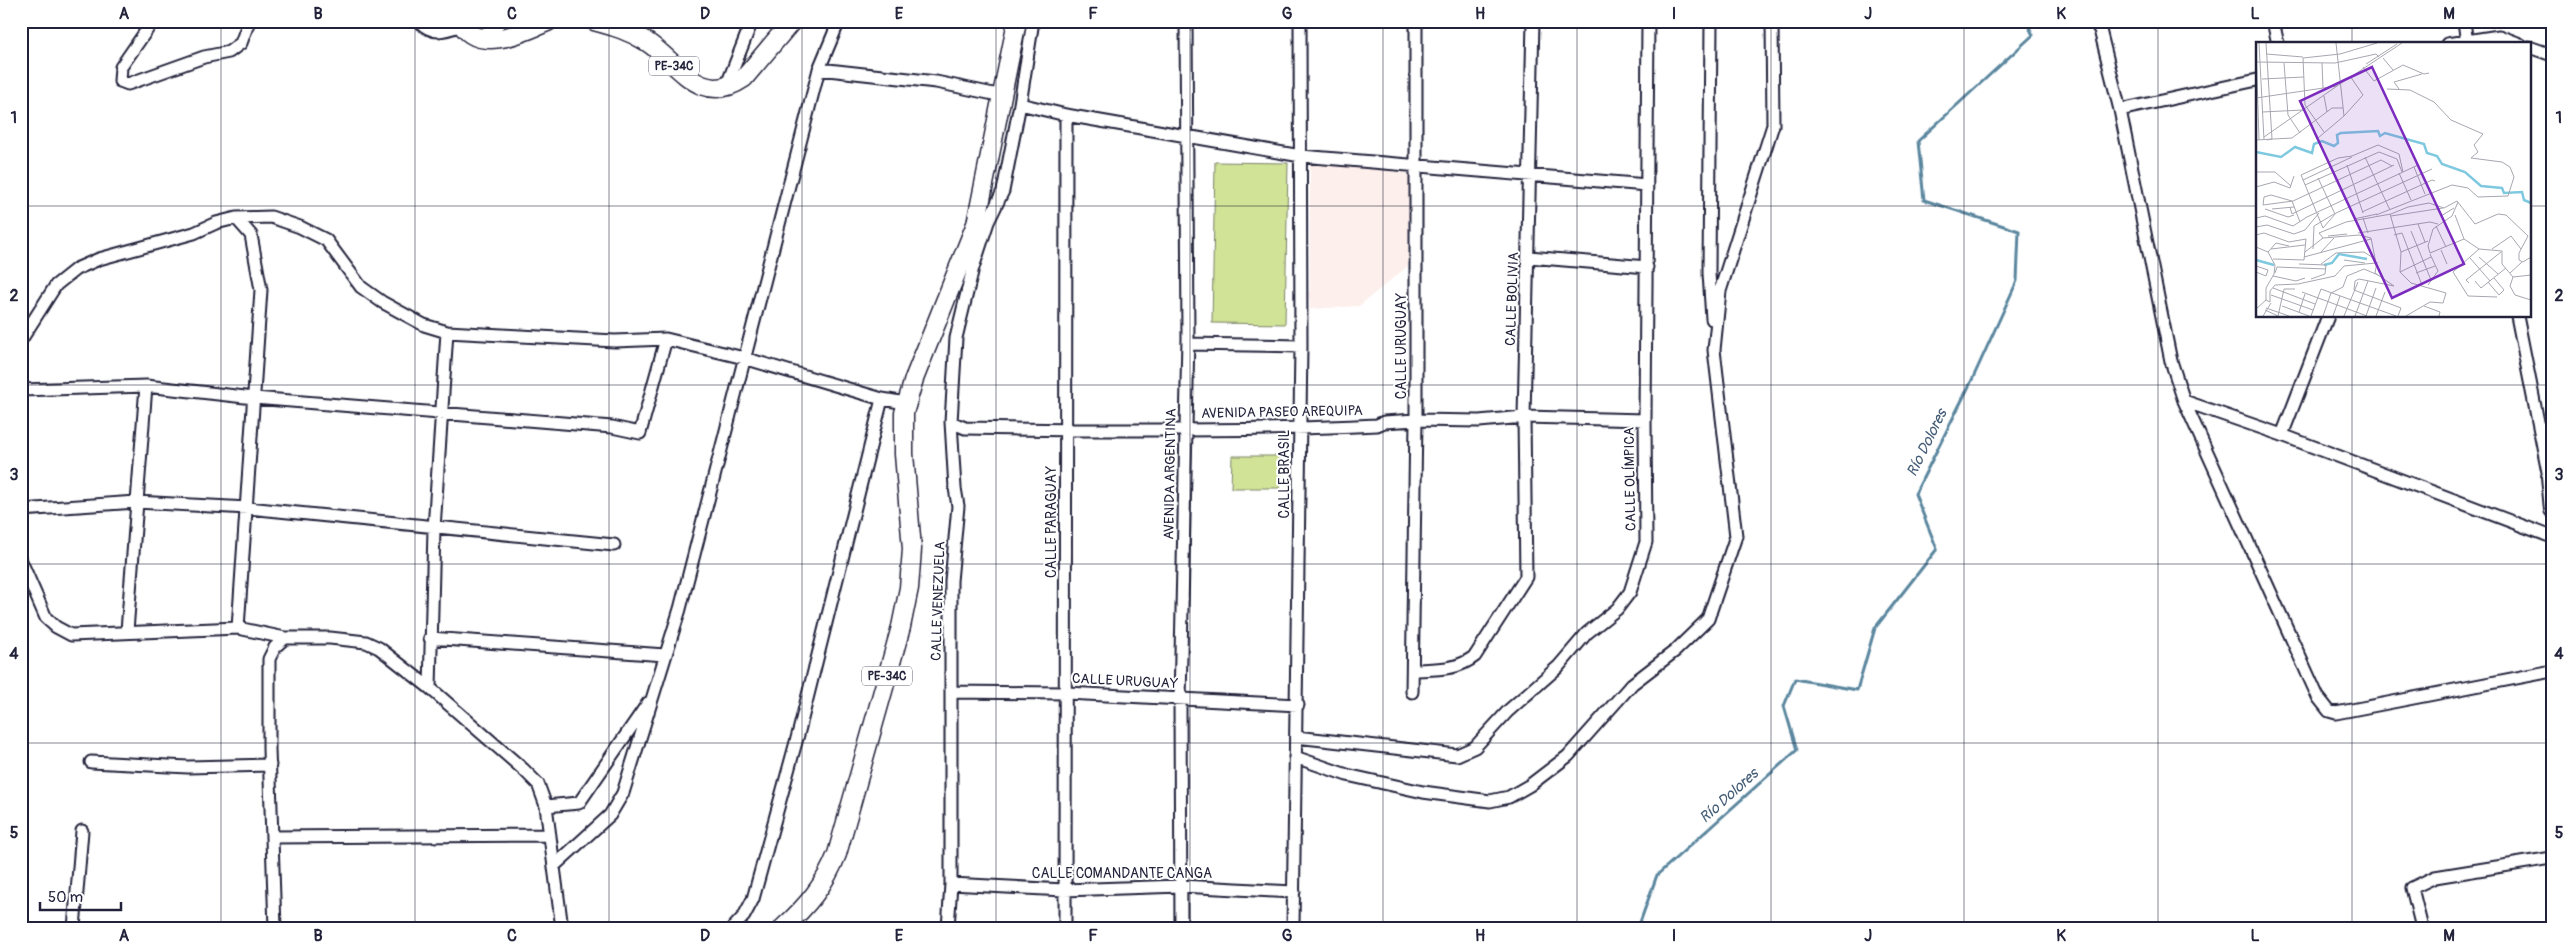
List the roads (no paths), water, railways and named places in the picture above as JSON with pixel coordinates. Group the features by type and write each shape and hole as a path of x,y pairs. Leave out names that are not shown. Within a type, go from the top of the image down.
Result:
{"main road":[{"path":"461,23 481,36 503,39 549,21"},
{"name":"PE-34C","path":"594,21 628,31 648,43 690,79 700,85 716,88 726,87"},
{"path":"726,87 744,78 792,21"},
{"name":"PE-34C","path":"783,928 817,893 829,874 837,854 904,613 912,549 904,454 903,423 906,403 968,249 982,201 1016,21"}],"street":[{"path":"153,21 121,67 120,81 128,84 204,57 229,52 241,43 249,21"},
{"path":"418,21 430,30 439,32 461,23"},
{"path":"481,36 503,21"},
{"path":"726,87 752,21"},
{"path":"554,866 610,815 623,793 656,691 665,654 696,552 819,69 839,21"},
{"path":"972,272 988,222 1003,192 1020,104 1033,21"},
{"name":"AVENIDA ARGENTINA","path":"1181,928 1180,700 1188,344 1186,21"},
{"name":"CALLE BRASIL","path":"1293,928 1298,705 1301,346 1300,21"},
{"name":"CALLE URUGUAY","path":"1412,692 1416,420 1416,21"},
{"name":"CALLE BOLIVIA","path":"1413,670 1453,668 1465,664 1475,656 1526,577 1524,417 1533,21"},
{"name":"CALLE OLÍMPICA","path":"1296,738 1457,755 1475,747 1508,710 1558,667 1587,633 1617,610 1630,592 1646,542 1648,21"},
{"path":"1296,758 1347,775 1423,792 1490,801 1508,797 1530,785 1568,756 1632,684 1675,652 1708,619 1736,536 1714,350 1709,273 1711,21"},
{"path":"1714,350 1720,291 1773,125 1772,21"},
{"path":"2094,21 2100,30 2120,110 2171,361 2184,401 2318,697 2329,711 2336,713 2552,672"},
{"path":"2273,21 2278,42"},
{"path":"2464,21 2467,42 2499,36 2515,42"},
{"path":"2530,47 2552,55"},
{"path":"819,69 936,82 1003,96"},
{"path":"2120,110 2256,80"},
{"path":"1020,104 1066,115 1301,156 1647,185"},
{"name":"CALLE PARAGUAY","path":"1065,928 1066,115"},
{"path":"21,340 56,285 76,269 99,259 236,218 271,217 300,227 326,240 361,287 409,318 447,332 615,341 666,339 744,358 882,399 906,403"},
{"path":"236,218 251,235 261,290 248,508 238,628"},
{"name":"CALLE VENEZUELA","path":"948,928 951,884 950,581 958,506 951,422 956,338 972,272 968,249"},
{"path":"1529,257 1647,267"},
{"path":"2282,435 2327,318"},
{"path":"2517,318 2550,473 2552,510"},
{"path":"430,688 434,529 447,332"},
{"path":"21,390 146,386 254,398 565,423 640,433 666,339"},
{"path":"1188,344 1301,346"},
{"path":"127,631 146,386"},
{"path":"733,928 744,916 753,899 799,731 882,399"},
{"path":"2184,401 2282,435 2552,537"},
{"name":"AVENIDA PASEO AREQUIPA","path":"951,422 965,428 1066,430 1299,429 1378,425 1384,422 1416,420 1480,421 1524,417 1645,420"},
{"path":"21,510 136,502 248,508 434,529 614,545"},
{"path":"21,561 46,618 56,627 71,635 127,631 238,628 285,638 330,638 366,642 379,648 430,688 538,784 546,806 562,928"},
{"path":"275,928 269,659 275,647 285,638"},
{"path":"430,638 665,654"},
{"path":"546,806 579,803 656,691"},
{"name":"CALLE URUGUAY","path":"951,692 1066,693 1298,705"},
{"path":"91,762 188,768 270,765"},
{"path":"74,928 82,831"},
{"path":"272,837 550,835"},
{"path":"2422,928 2412,888 2423,882 2435,878 2552,858"},
{"name":"CALLE COMANDANTE CANGA","path":"951,884 1064,890 1181,886 1294,892"}],"waterway":[{"name":"Río Dolores","path":"1638,928 1657,875 1797,750 1784,706 1795,679 1857,690 1875,628 1937,549 1915,494 1972,380 2017,281 2019,231 1924,200 1918,141 2033,35 2026,21"}]}
